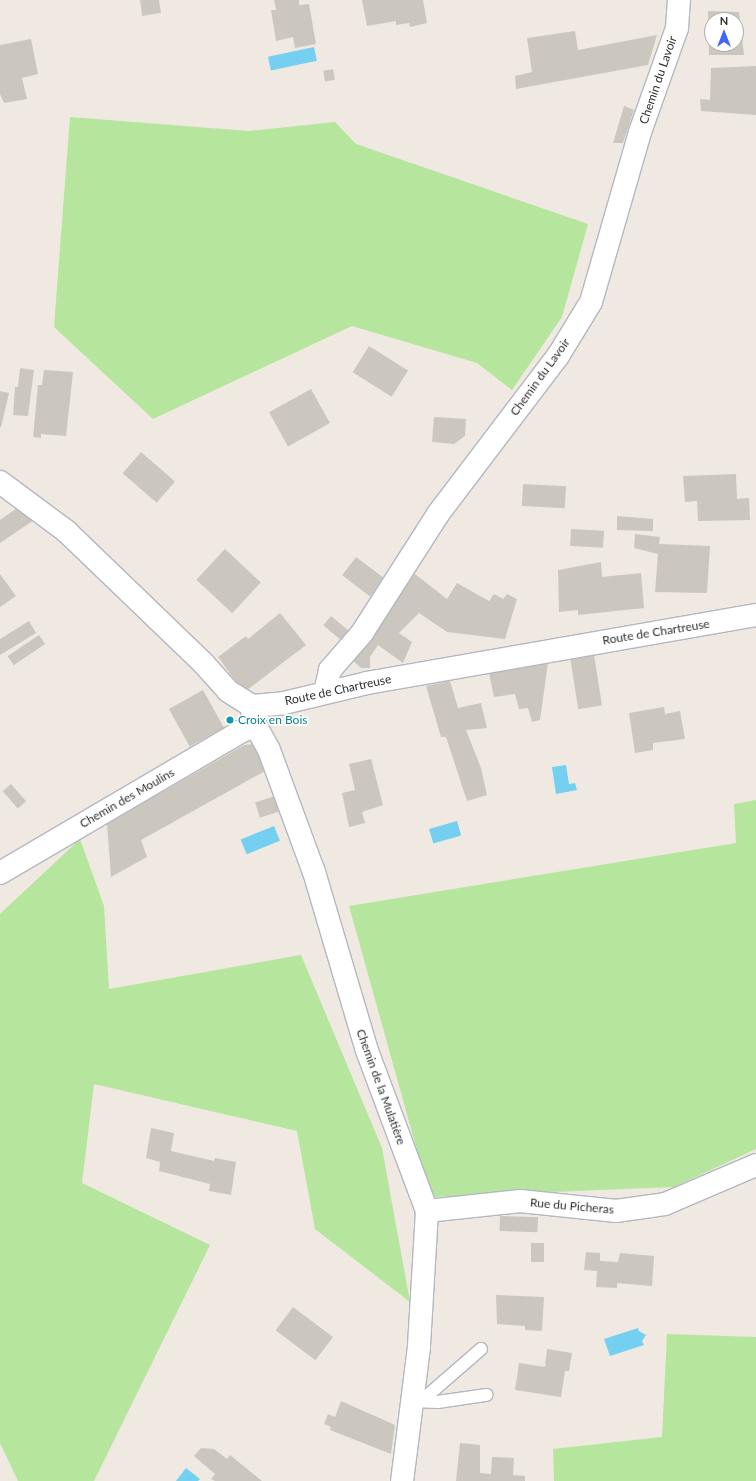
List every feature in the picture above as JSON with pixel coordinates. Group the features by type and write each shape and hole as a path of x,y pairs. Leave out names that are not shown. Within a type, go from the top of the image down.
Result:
{"street":[{"name":"Chemin du Lavoir","path":"325,692 330,670 362,633 438,514 558,356 591,302 640,132 677,28 680,0"},
{"path":"0,482 66,531 204,664 228,691 254,716"},
{"name":"Route de Chartreuse","path":"254,716 284,703 325,692 622,637 756,615"},
{"name":"Chemin des Moulins","path":"0,873 242,730 254,716"},
{"name":"Chemin de la Mulatière","path":"254,716 269,750 314,872 366,1048 427,1211 419,1347 402,1481"},
{"name":"Rue du Picheras","path":"427,1211 520,1201 616,1211 658,1205 756,1165"}],"lane":[{"path":"412,1401 427,1396 481,1350"},
{"path":"412,1401 438,1402 486,1395"}],"green space":[{"path":"70,117 249,131 335,122 356,144 588,224 562,317 512,390 477,363 352,326 153,419 54,327"},
{"path":"756,800 756,1149 674,1187 430,1197 349,906 736,843 734,804"},
{"path":"80,839 104,906 109,989 301,955 382,1148 410,1302 315,1229 297,1131 94,1084 82,1183 210,1245 94,1481 18,1481 0,1443 0,914"},
{"path":"667,1334 756,1337 756,1481 554,1481 553,1449 662,1437"}],"water":[{"path":"314,47 317,61 271,70 268,57"},
{"path":"566,765 569,784 575,783 577,790 556,794 552,767"},
{"path":"457,821 461,835 433,843 429,829"},
{"path":"274,826 280,841 247,854 241,839"},
{"path":"638,1328 639,1331 646,1335 642,1341 644,1345 610,1356 604,1339"},
{"path":"186,1468 200,1479 198,1481 176,1481"}],"building":[{"path":"140,0 159,0 161,13 142,16"},
{"path":"274,0 299,0 299,5 309,4 316,44 295,48 293,37 276,41 271,10 276,10"},
{"path":"362,0 423,0 427,23 410,27 409,23 396,25 396,21 367,26"},
{"path":"708,11 739,12 708,12"},
{"path":"575,31 578,50 657,35 648,65 516,89 515,76 532,72 527,38"},
{"path":"31,39 38,74 22,78 27,99 4,103 0,94 0,45"},
{"path":"709,52 744,52 744,55 709,55"},
{"path":"756,66 756,115 701,111 700,99 710,100 711,68"},
{"path":"333,69 335,80 325,82 323,71"},
{"path":"624,106 634,110 623,143 613,143"},
{"path":"369,346 408,370 392,397 353,372"},
{"path":"20,368 34,370 28,416 13,415 15,387 18,387"},
{"path":"44,370 73,372 66,436 41,434 41,438 33,437 38,385 42,385"},
{"path":"311,389 330,423 288,446 269,412"},
{"path":"0,391 9,393 1,427 0,427"},
{"path":"434,417 466,419 465,436 454,444 432,442"},
{"path":"141,452 175,482 157,503 123,473"},
{"path":"736,474 737,499 749,498 750,520 698,521 697,501 685,502 683,476"},
{"path":"523,484 566,486 565,508 522,506"},
{"path":"20,506 34,520 0,543 0,520"},
{"path":"617,516 653,519 653,531 617,530"},
{"path":"571,529 604,531 603,548 570,546"},
{"path":"635,534 660,537 659,544 710,546 707,593 655,592 658,554 634,548"},
{"path":"225,549 261,582 232,613 196,580"},
{"path":"356,557 384,578 370,596 342,575"},
{"path":"601,562 602,577 641,573 644,608 578,615 578,610 559,612 558,570"},
{"path":"0,574 16,596 0,607"},
{"path":"415,574 447,599 457,583 489,601 494,594 503,599 507,594 517,599 505,639 447,632 419,613 399,633 412,642 403,663 378,645 370,657 370,668 361,668 350,658"},
{"path":"280,613 306,645 247,690 242,690 218,657 246,636 248,639"},
{"path":"331,616 349,631 341,640 323,625"},
{"path":"29,621 36,633 0,655 0,639"},
{"path":"39,635 45,644 14,665 7,656"},
{"path":"594,655 602,705 578,709 570,659"},
{"path":"548,663 540,720 532,722 528,708 519,709 515,694 494,697 489,673"},
{"path":"450,681 458,708 481,703 487,728 466,730 481,768 487,795 467,801 446,737 441,737 426,686"},
{"path":"203,690 224,728 190,747 169,709"},
{"path":"664,707 665,714 680,711 685,739 653,743 653,750 635,753 629,713"},
{"path":"254,744 267,770 141,840 147,857 111,877 107,824 244,745"},
{"path":"371,759 383,805 362,812 365,823 349,827 342,793 355,790 349,764"},
{"path":"11,784 26,801 18,809 3,791"},
{"path":"275,796 280,811 260,818 255,802"},
{"path":"151,1128 174,1133 171,1151 214,1161 215,1158 236,1162 231,1195 209,1191 210,1184 159,1171 160,1162 146,1158"},
{"path":"500,1216 538,1217 537,1232 499,1231"},
{"path":"531,1243 544,1243 544,1262 531,1262"},
{"path":"586,1252 600,1253 600,1261 618,1262 620,1253 654,1256 652,1286 617,1283 617,1288 596,1287 597,1271 584,1270"},
{"path":"496,1295 544,1297 542,1331 525,1330 525,1326 497,1324"},
{"path":"293,1307 333,1337 315,1360 276,1330"},
{"path":"547,1349 572,1353 569,1371 565,1371 561,1397 515,1390 519,1363 545,1367"},
{"path":"341,1401 395,1425 391,1454 330,1430 331,1427 324,1424 328,1414 335,1417"},
{"path":"460,1443 480,1445 480,1473 491,1474 492,1457 514,1458 513,1475 525,1476 525,1481 456,1481"},
{"path":"201,1448 214,1449 227,1459 230,1455 262,1481 215,1481 211,1479 215,1474 194,1456"}],"place":[{"name":"Croix en Bois","path":"230,720"}]}
